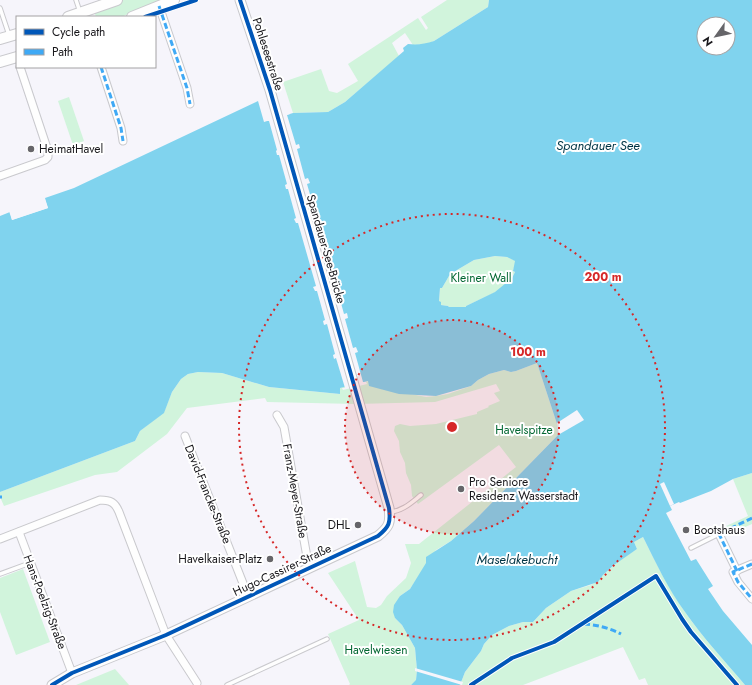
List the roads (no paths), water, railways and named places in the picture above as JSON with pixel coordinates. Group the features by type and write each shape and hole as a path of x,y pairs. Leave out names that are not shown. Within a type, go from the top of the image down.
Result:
{"main road":[{"path":"70,16 117,0"},
{"path":"134,16 174,0"},
{"path":"0,62 16,60"}],"street":[{"name":"Pohleseestraße","path":"240,0 277,114"},
{"path":"159,6 187,88 190,104"},
{"path":"0,176 45,160 48,157 48,151 21,68"},
{"path":"101,68 121,128 123,141"},
{"name":"Spandauer-See-Brücke","path":"277,114 355,389"},
{"name":"Hugo-Cassirer-Straße","path":"52,685 72,673 166,635 311,568 378,536 388,527 389,512 355,389"},
{"name":"Franz-Meyer-Straße","path":"277,415 284,428 307,558 311,568"},
{"name":"David-Francke-Straße","path":"185,436 248,596"},
{"path":"0,539 100,500 110,500 113,502 119,512 166,635 198,684"},
{"name":"Hans-Poelzig-Straße","path":"19,532 72,673"},
{"path":"719,534 735,571 738,582 752,599"},
{"path":"735,571 752,564"}],"lane":[{"path":"76,0 80,12"},
{"path":"0,8 9,37"},
{"path":"389,512 396,512 404,508 421,495"},
{"path":"691,548 719,534"},
{"path":"0,574 30,563"},
{"path":"227,685 327,639"}],"water":[{"name":"Spandauer See","path":"489,0 752,0 752,473 733,479 711,491 670,506 672,510 666,513 691,561 696,559 713,586 708,589 723,611 752,645 752,685 745,685 692,622 668,585 643,537 634,542 637,549 614,565 598,582 571,591 546,608 533,622 523,622 509,626 492,635 465,672 460,685 411,685 416,680 417,670 415,648 402,625 395,618 393,612 394,605 400,596 410,589 426,563 426,557 451,541 474,521 558,435 557,424 537,363 516,371 511,372 504,370 489,374 471,386 436,396 399,394 369,386 368,381 340,388 340,394 269,387 222,373 198,372 188,374 181,379 172,392 164,413 140,431 135,441 0,492 0,216 10,212 12,220 48,208 45,198 74,188 258,101 264,122 293,113 328,112 345,102 404,51 403,48 408,44 421,44 434,41 488,7","holes":["495,256 507,257 515,261 513,271 515,272 509,284 506,283 495,292 466,307 449,307 441,305 441,302 439,301 440,288 442,288 449,276 457,270 474,260"]}],"place":[{"name":"HeimatHavel","path":"31,149"},
{"name":"Pro Seniore Residenz Wasserstadt","path":"461,489"},
{"name":"DHL","path":"358,525"},
{"name":"Bootshaus","path":"686,530"},
{"name":"Havelkaiser-Platz","path":"270,559"}],"park label":[{"name":"Kleiner Wall","path":"481,278"},
{"name":"Havelspitze","path":"524,430"},
{"name":"Havelwiesen","path":"376,650"}],"water label":[{"name":"Maselakebucht","path":"517,559"}]}
